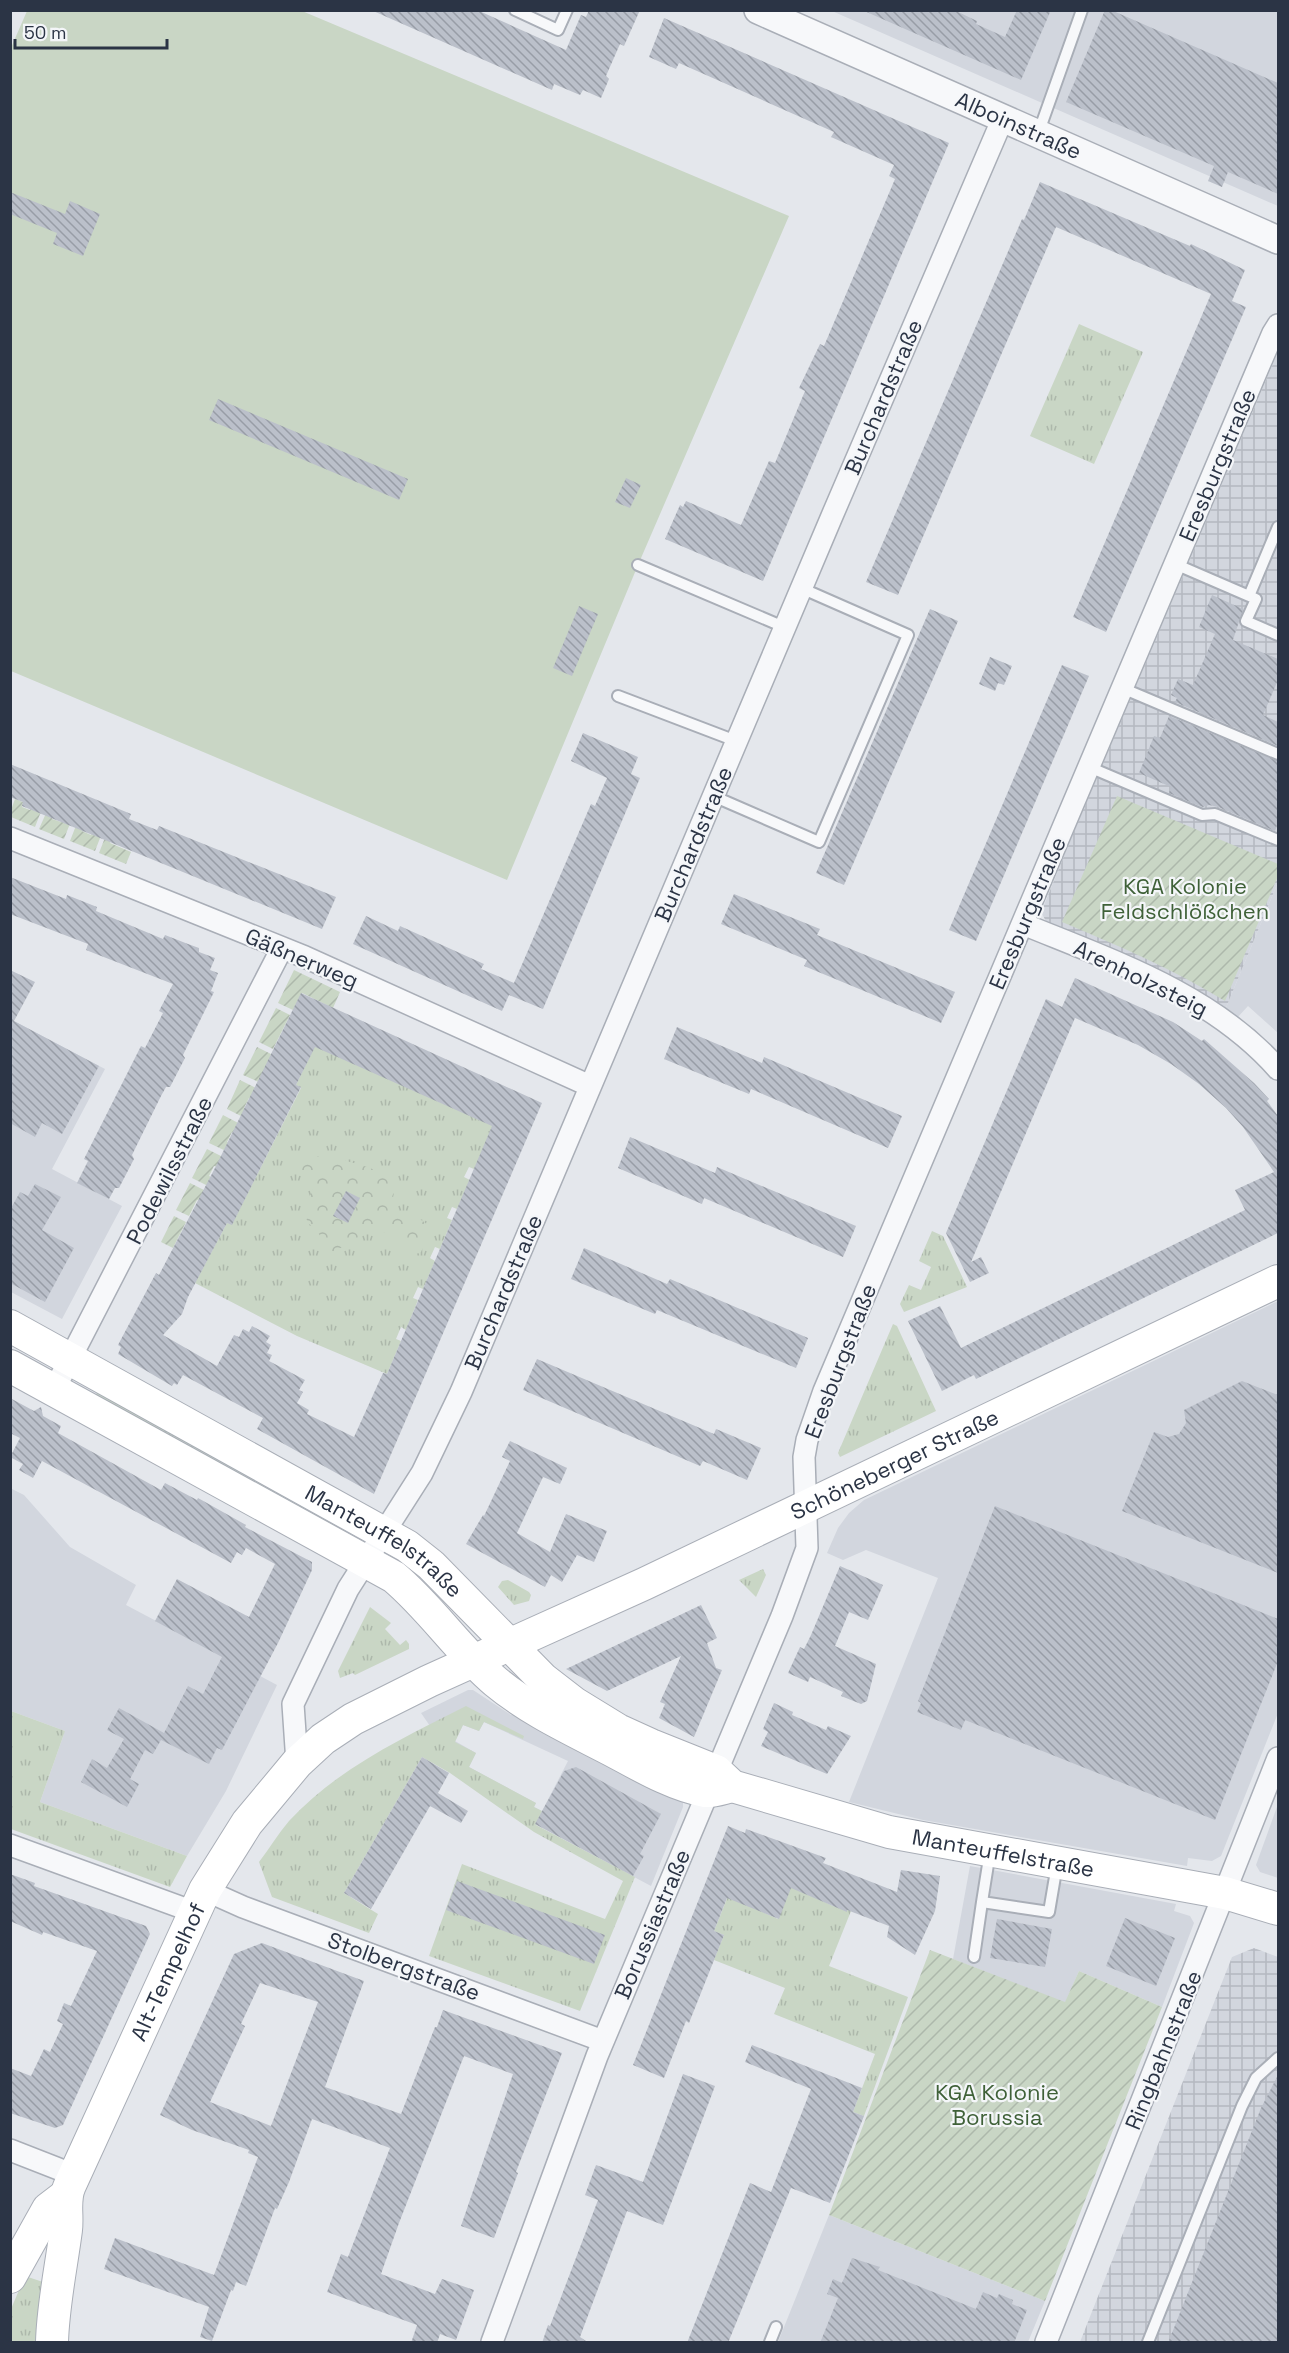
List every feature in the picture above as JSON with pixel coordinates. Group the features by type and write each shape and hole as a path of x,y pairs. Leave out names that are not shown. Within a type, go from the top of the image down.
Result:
{"main road":[{"name":"Schöneberger Straße","path":"475,1662 806,1507 1278,1281"},
{"name":"Manteuffelstraße","path":"10,1326 407,1546 431,1565 543,1679 596,1717 718,1783 889,1832 1225,1893 1278,1910"},
{"name":"Manteuffelstraße","path":"10,1366 394,1577 414,1594 496,1682 545,1715 643,1767 682,1784 718,1783"},
{"name":"Alt-Tempelhof","path":"52,2343 70,2186 199,1901 247,1823 297,1763 323,1739 353,1719 475,1662"},
{"name":"Alt-Tempelhof","path":"10,2277 48,2209 70,2186"}],"street":[{"name":"Alboinstraße","path":"758,10 1278,240"},
{"name":"Burchardstraße","path":"365,1561 422,1473 452,1412 784,627 1003,118"},
{"name":"Eresburgstraße","path":"806,1507 804,1457 814,1418 1269,342 1278,326"},
{"name":"Gäßnerweg","path":"10,838 282,948 590,1086"},
{"name":"Arenholzsteig","path":"1023,924 1148,977 1192,999 1235,1029 1278,1069"},
{"name":"Podewilsstraße","path":"54,1390 282,948"},
{"name":"Borussiastraße","path":"492,2343 603,2041 718,1783 782,1616 807,1548 806,1507"},
{"path":"297,1763 293,1704 348,1589 365,1561"},
{"name":"Ringbahnstraße","path":"1046,2343 1277,1767"},
{"name":"Stolbergstraße","path":"10,1845 199,1901 243,1907 603,2041"},
{"path":"10,2150 70,2186"}],"lane":[{"path":"515,10 558,30 567,10"},
{"path":"1038,134 1082,10"},
{"path":"1249,596 1278,527"},
{"path":"1175,564 1256,599 1246,621 1278,635"},
{"path":"638,565 784,627"},
{"path":"713,796 819,842 908,635 801,588"},
{"path":"1122,688 1278,754"},
{"path":"618,696 736,741"},
{"path":"1089,767 1202,815 1215,814 1278,840"},
{"path":"974,1957 990,1850"},
{"path":"982,1902 1049,1912 1058,1862"},
{"path":"1148,2343 1242,2106 1256,2078 1278,2058"},
{"path":"770,2343 776,2327"}],"shaded area":[{"path":"832,11 1278,11 1278,206 1049,106"},
{"path":"1278,352 1278,882 1225,1010 1047,923 1042,914 1071,839"},
{"path":"1278,882 1278,1033 1248,1006 1237,1018 1225,1010"},
{"path":"10,1019 105,1069 52,1169 122,1206 62,1319 11,1292"},
{"path":"1278,1301 1278,1713 1221,1856 1212,1861 1188,1858 1187,1866 923,1820 849,1802 938,1578 866,1550 843,1560 827,1553 838,1528 849,1513 864,1500"},
{"path":"10,1488 24,1495 70,1547 136,1585 126,1605 277,1685 226,1791 187,1856 40,1802 65,1731 11,1711"},
{"path":"468,1690 473,1690 511,1715 517,1710 683,1800 683,1807 651,1886 535,1824 466,1778 421,1713","holes":["484,1722 568,1761 542,1811 534,1807 536,1803 469,1767 476,1753 455,1741 463,1725 479,1731"]},
{"path":"1278,1804 1278,1878 1260,1872 1256,1865"},
{"path":"970,1866 1176,1904 1174,1911 1190,1916 1194,1923 1162,2007 1079,1971 1065,2003 953,1959"},
{"path":"1254,1948 1278,1957 1278,2342 1080,2342 1232,1957"},
{"path":"829,2215 1045,2301 1028,2342 778,2342"}],"green space":[{"path":"27,11 302,11 789,216 638,565 507,880 11,671 10,50"},
{"path":"1079,324 1143,352 1094,464 1030,436"},
{"name":"KGA Kolonie Feldschlößchen","path":"1117,796 1278,864 1278,876 1225,1001 1166,968 1062,922"},
{"path":"15,799 23,802 22,807 30,810 32,805 42,809 35,827 11,817"},
{"path":"47,811 53,814 52,819 61,822 63,818 71,821 64,839 39,829"},
{"path":"77,823 84,826 82,831 91,835 93,830 102,833 95,851 70,841"},
{"path":"106,835 112,838 110,843 131,852 126,864 99,853"},
{"path":"294,970 340,992 333,1008 302,993 293,1010 278,1003"},
{"path":"276,1008 290,1015 273,1049 259,1042"},
{"path":"316,1036 441,1103 501,1118 474,1169 469,1167 464,1177 470,1180 457,1209 452,1207 447,1218 452,1220 440,1249 435,1247 430,1258 435,1261 423,1289 418,1287 413,1298 418,1300 406,1330 401,1327 396,1339 401,1341 387,1374 297,1336 195,1283 227,1223 232,1224 301,1088 296,1085 310,1056"},
{"path":"257,1047 271,1054 263,1084 243,1075"},
{"path":"240,1080 260,1090 254,1100 249,1098 244,1108 249,1111 245,1118 227,1109"},
{"path":"223,1115 242,1125 237,1134 232,1132 227,1142 232,1144 228,1152 209,1143"},
{"path":"207,1149 225,1158 220,1168 214,1166 209,1176 215,1179 210,1187 192,1178"},
{"path":"315,1156 367,1167 394,1181 391,1207 395,1211 421,1220 431,1229 421,1252 414,1255 407,1252 395,1238 384,1232 374,1231 338,1249 319,1252 320,1236 317,1230 308,1223 304,1212 315,1182 301,1172 300,1168 305,1160"},
{"path":"190,1183 208,1192 203,1202 197,1200 189,1216 176,1210"},
{"path":"174,1216 186,1222 173,1248 161,1242"},
{"path":"932,1231 943,1236 967,1287 904,1312 900,1304 909,1285 921,1290 931,1267 919,1261"},
{"path":"893,1324 897,1326 936,1411 840,1457 838,1453"},
{"path":"99,1389 348,1526 344,1535 94,1398"},
{"path":"763,1569 766,1575 756,1597 739,1580"},
{"path":"508,1580 529,1592 531,1595 529,1601 514,1605 498,1587 502,1581"},
{"path":"370,1607 391,1623 385,1629 400,1645 406,1640 409,1649 355,1675 353,1673 340,1678 338,1671"},
{"path":"466,1706 524,1736 523,1739 484,1722 479,1731 463,1725 455,1742 476,1753 469,1767 536,1803 534,1807 542,1811 536,1825 635,1877 580,2011 429,1956 462,1864 605,1919 623,1881 534,1832 450,1773 422,1757 344,1893 378,1914 369,1933 272,1897 259,1862 289,1821 308,1802 328,1785 372,1756"},
{"path":"11,1711 65,1731 40,1802 187,1856 170,1887 11,1829"},
{"path":"752,1867 833,1906 851,1911 829,1966 908,1997 864,2116 853,2112 875,2054 774,2014 785,1988 714,1960 724,1935 714,1931 728,1896 778,1919"},
{"name":"KGA Kolonie Borussia","path":"930,1950 1065,2002 1079,1971 1162,2007 1045,2301 829,2215"},
{"path":"25,2276 43,2282 37,2342 11,2342 11,2309"}],"building":[{"path":"371,10 477,10 566,50 581,15 586,17 589,10 640,10 624,46 620,44 606,76 609,79 601,98 583,90 580,95 554,84 552,90"},
{"path":"862,10 954,10 977,21 976,24 1005,37 1017,10 1051,10 1021,80"},
{"path":"1105,10 1111,10 1278,83 1278,194 1228,172 1222,187 1208,181 1214,166 1066,102"},
{"path":"664,18 949,143 763,581 665,539 680,505 683,507 686,501 741,525 769,461 775,463 805,391 799,388 820,344 824,346 895,179 889,176 894,165 831,137 834,132 679,63 676,69 649,57"},
{"path":"1040,182 1190,246 1191,244 1245,270 1232,301 1246,307 1106,632 1073,617 1211,294 1056,227 898,595 866,582"},
{"path":"10,192 65,214 70,201 100,214 83,256 53,244 57,233 10,214"},
{"path":"218,399 408,479 399,500 209,420"},
{"path":"626,478 641,485 630,508 615,502"},
{"path":"1212,595 1243,609 1233,640 1278,659 1278,680 1263,715 1278,722 1278,746 1175,702 1177,698 1171,695 1178,679 1193,685 1215,634 1199,627"},
{"path":"579,606 598,614 572,676 553,668"},
{"path":"930,609 958,621 844,885 816,873"},
{"path":"990,657 1012,666 1004,685 998,683 995,691 979,684"},
{"path":"1062,665 1089,676 976,941 949,930"},
{"path":"1169,716 1278,761 1278,823 1275,831 1218,807 1197,805 1169,793 1171,787 1139,773 1154,736 1160,738"},
{"path":"583,733 638,757 631,774 640,778 543,1009 509,995 502,1011 353,944 366,916 398,931 400,926 484,964 481,969 514,983 591,804 595,806 607,778 571,761"},
{"path":"10,764 131,814 129,819 157,830 159,826 336,897 322,929 22,806 23,802 10,797"},
{"path":"10,877 66,899 67,895 97,907 96,911 163,939 165,935 199,948 199,952 215,958 210,970 218,973 211,991 214,992 183,1055 185,1058 170,1087 166,1087 161,1096 132,1155 134,1159 119,1188 115,1188 109,1199 77,1183 88,1161 84,1159 141,1046 145,1048 163,1013 159,1011 173,984 86,950 88,944 10,914"},
{"path":"734,894 820,929 817,935 955,992 941,1023 804,966 807,960 721,924"},
{"path":"10,970 35,982 14,1021 99,1066 62,1134 42,1123 35,1137 10,1123"},
{"path":"1075,978 1173,1022 1202,1041 1204,1039 1269,1099 1267,1101 1278,1116 1278,1233 976,1379 974,1375 942,1391 908,1321 940,1306 961,1348 1245,1210 1235,1190 1274,1172 1243,1127 1199,1084 1138,1045 1075,1018 971,1262 981,1257 989,1273 970,1282 946,1233 1046,999 1062,1007"},
{"path":"301,993 542,1103 374,1494 257,1429 263,1418 183,1375 177,1385 174,1383 172,1386 118,1354 121,1347 118,1345 156,1273 159,1275 216,1166","holes":["315,1047 492,1126 387,1374 383,1373 354,1437 307,1414 309,1410 297,1403 303,1392 299,1390 305,1380 269,1361 272,1355 267,1353 271,1345 266,1342 270,1336 252,1326 249,1332 243,1329 239,1337 234,1335 217,1366 163,1335 182,1314 188,1297 227,1223 232,1225 301,1087 296,1085"]},
{"path":"677,1027 762,1063 764,1057 902,1116 888,1148 751,1089 749,1094 664,1059"},
{"path":"630,1137 715,1173 717,1167 856,1226 843,1257 704,1198 702,1204 618,1168"},
{"path":"35,1184 61,1197 42,1230 74,1248 45,1302 10,1283 10,1210 20,1192 28,1196"},
{"path":"346,1191 360,1198 348,1223 333,1216"},
{"path":"584,1248 667,1284 670,1279 808,1338 796,1368 657,1310 655,1314 571,1279"},
{"path":"537,1359 714,1434 716,1429 761,1448 747,1480 703,1461 700,1466 523,1390"},
{"path":"1242,1381 1278,1395 1278,1573 1122,1511 1154,1432 1168,1437 1179,1434 1186,1423 1184,1410"},
{"path":"10,1398 34,1411 41,1407 43,1416 61,1426 58,1433 161,1490 165,1483 197,1500 198,1498 246,1525 245,1527 312,1562 312,1570 278,1643 222,1750 217,1748 209,1764 161,1740 153,1754 145,1750 130,1779 139,1784 127,1807 81,1782 92,1759 107,1768 124,1739 107,1730 119,1708 164,1733 188,1686 203,1694 222,1657 155,1621 177,1579 249,1617 275,1564 246,1548 242,1555 237,1552 231,1563 42,1461 33,1478 19,1470 23,1464 10,1457 20,1438 10,1433"},
{"path":"510,1441 567,1468 560,1484 543,1477 517,1533 550,1552 566,1514 607,1531 594,1562 577,1555 562,1582 551,1575 545,1587 466,1544 484,1516 510,1461 502,1457"},
{"path":"995,1506 1278,1619 1278,1661 1215,1820 965,1720 961,1730 917,1712 921,1703 918,1701"},
{"path":"840,1566 883,1585 868,1620 849,1612 835,1646 876,1664 867,1701 861,1704 841,1696 843,1692 810,1677 808,1682 788,1673 800,1647 804,1649 811,1635"},
{"path":"701,1605 717,1638 707,1643 716,1668 722,1670 694,1737 659,1718 665,1704 660,1702 681,1656 607,1691 566,1669"},
{"path":"774,1703 793,1712 792,1715 826,1730 828,1726 851,1736 827,1774 761,1746 768,1732 763,1729"},
{"path":"422,1757 449,1773 438,1793 468,1811 461,1823 430,1806 371,1909 344,1893"},
{"path":"576,1767 661,1814 640,1854 644,1856 633,1876 535,1824 564,1771"},
{"path":"728,1826 745,1833 746,1829 826,1858 823,1863 897,1892 901,1870 940,1876 935,1911 915,1955 887,1937 889,1926 847,1910 847,1912 791,1888 779,1919 727,1898 714,1931 724,1935 664,2078 633,2065"},
{"path":"10,1874 35,1883 34,1886 146,1926 150,1934 63,2125 55,2128 10,2113 10,2068 31,2076 44,2049 50,2052 63,2024 57,2021 64,2003 71,2006 97,1951 43,1932 42,1935 10,1921"},
{"path":"457,1881 605,1935 594,1964 446,1910"},
{"path":"1125,1918 1175,1938 1156,1986 1106,1966"},
{"path":"997,1919 1052,1929 1045,1967 990,1958"},
{"path":"262,1943 364,1981 325,2087 401,2114 443,2010 562,2053 516,2172 518,2173 494,2238 461,2226 513,2074 464,2056 399,2223 381,2274 435,2294 442,2279 474,2290 456,2340 440,2334 437,2343 411,2343 417,2325 327,2292 341,2254 348,2257 390,2148 312,2119 246,2286 236,2282 233,2291 231,2290 212,2341 200,2337 209,2307 104,2269 115,2238 214,2275 258,2157 248,2153 249,2150 192,2130 160,2115 234,1954","holes":["260,1983 318,2002 271,2126 210,2102 245,2026 241,2024"]},
{"path":"752,2045 862,2088 853,2112 864,2116 830,2203 791,2188 728,2343 687,2343 750,2183 771,2192 811,2089 745,2062"},
{"path":"683,2074 715,2086 663,2225 627,2211 580,2337 589,2343 542,2343 598,2200 585,2195 596,2165 643,2182"},
{"path":"1278,2075 1278,2343 1168,2343 1261,2108"},
{"path":"852,2258 880,2267 878,2270 976,2309 983,2292 997,2298 999,2294 1013,2300 1012,2304 1027,2310 1014,2343 820,2343 838,2298 827,2294 833,2279 842,2283"}]}
